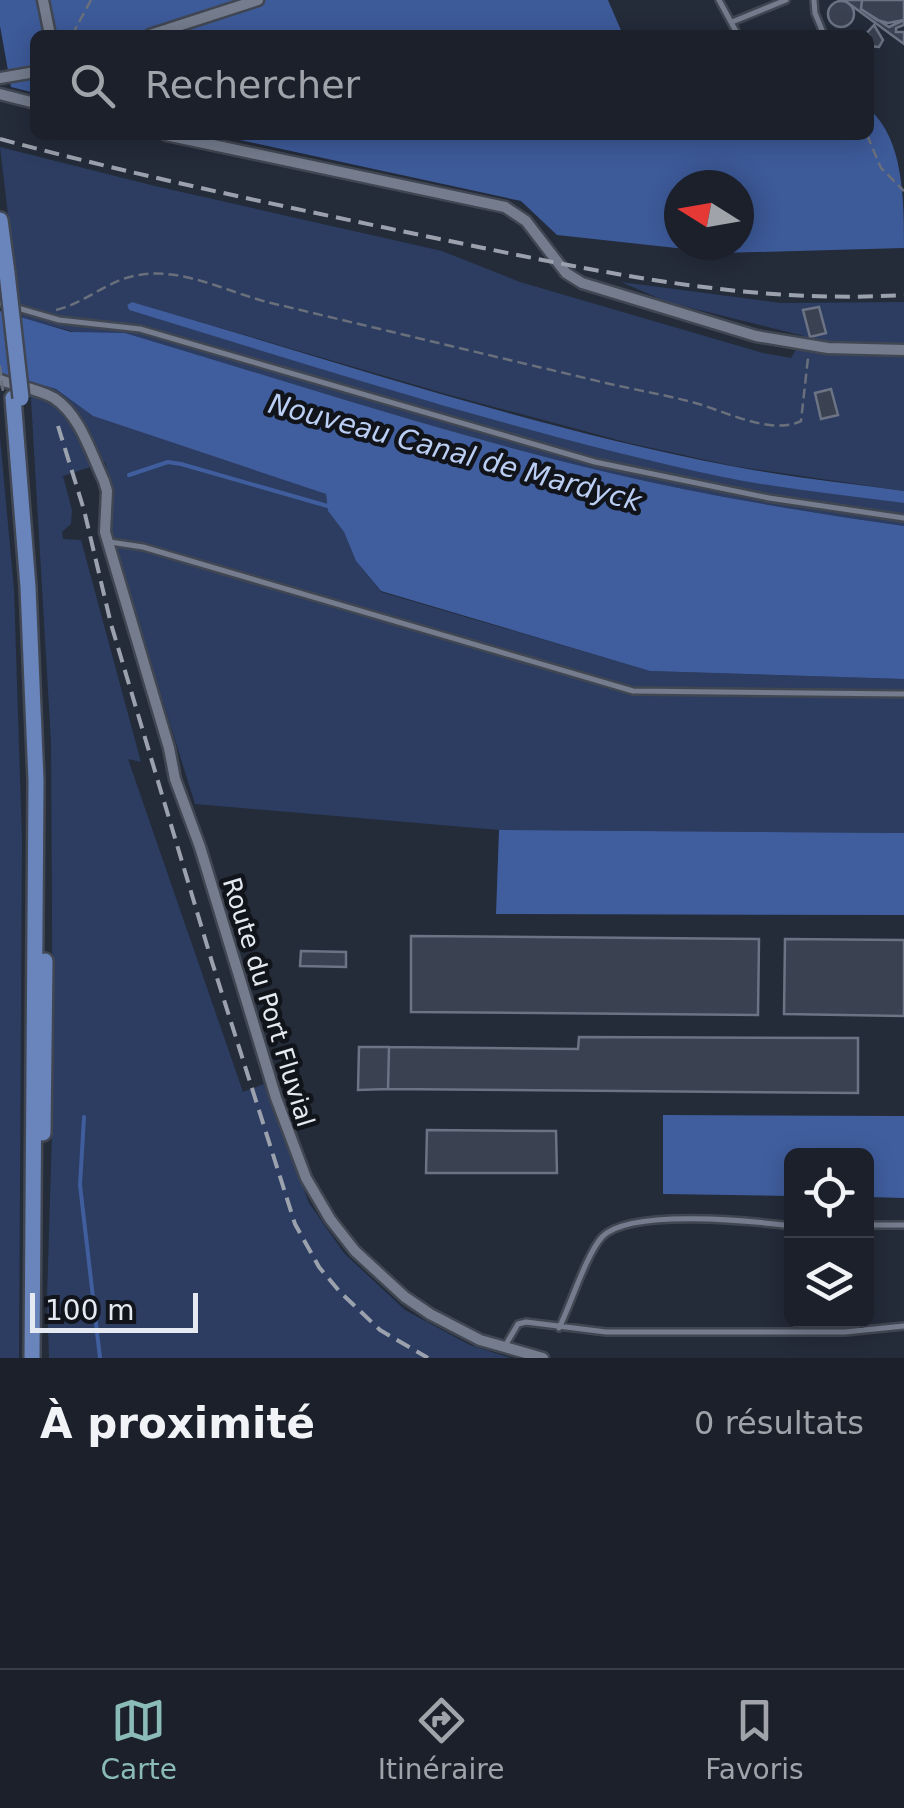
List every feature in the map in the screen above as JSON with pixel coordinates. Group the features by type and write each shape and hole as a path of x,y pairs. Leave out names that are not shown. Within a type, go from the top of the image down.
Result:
{"main road":[{"path":"0,220 9,392 27,576 36,780 32,1358"},
{"path":"9,392 34,560 44,768 40,1358"}],"street":[{"path":"43,0 49,30"},
{"path":"165,30 258,0"},
{"path":"0,78 30,73"},
{"path":"0,94 30,102"},
{"path":"190,140 506,207 526,222 573,279 739,332 809,346 904,350"},
{"name":"Route du Port Fluvial","path":"9,392 51,397 73,417 104,480 107,542 151,684 177,786 200,847 276,1098 306,1178 336,1228 382,1278 430,1314 509,1352 543,1358"},
{"path":"486,1358 491,1344"}],"lane":[{"path":"719,0 736,30"},
{"path":"732,22 786,0"},
{"path":"814,0 822,30"},
{"path":"0,303 74,322 150,332 475,429 618,467 789,502 904,518"},
{"path":"107,542 142,547 625,690 904,694"},
{"path":"559,1328 592,1252 614,1228 635,1220 744,1220 784,1225"},
{"path":"874,1225 904,1225"},
{"path":"509,1352 518,1324 526,1322 606,1332 845,1332 904,1326"}],"path":[{"path":"75,30 88,0"},
{"path":"869,140 881,168 904,191"},
{"path":"40,314 78,305 106,286 139,274 184,277 397,335 458,346 790,427 801,422 809,346"},
{"path":"0,366 9,392"}],"shaded area":[{"path":"0,0 608,0 621,30 30,30 30,92 11,87 0,26"},
{"path":"874,114 889,137 900,172 904,248 754,252 754,170 664,170 664,247 557,235 521,201 240,140 874,140"},
{"path":"0,147 442,251 520,282 791,358 804,336 667,302 621,282 781,303 904,302 904,491 733,466 629,443 132,302 127,305 129,310 425,400 728,478 904,503 904,526 754,502 606,472 424,423 125,333 78,333 23,318"},
{"path":"30,382 56,389 93,416 326,494 328,511 344,532 356,561 381,592 650,671 904,679 904,833 499,830 195,804 110,531 105,462 63,476 72,510 71,524 62,532 63,539 81,540 141,762 128,759 243,1092 264,1084 309,1203 344,1253 405,1310 470,1345 511,1358 49,1358 53,1100 51,742"},
{"path":"0,437 14,589 22,839 19,1358 0,1358"}],"water":[{"path":"132,302 580,432 731,466 904,491 904,503 745,481 573,441 129,310 127,305"},
{"name":"Nouveau Canal de Mardyck","path":"0,311 71,332 125,333 424,423 606,472 754,502 904,526 904,679 650,671 381,591 356,561 344,532 328,511 326,494 93,416 56,389 0,373"},
{"path":"499,830 904,833 904,915 496,914"},
{"path":"663,1115 904,1116 904,1198 874,1197 874,1148 784,1148 784,1196 663,1194"}],"building":[{"path":"844,0 862,0 861,9 889,27 904,20 896,32 904,32 904,44"},
{"path":"862,0 904,0 904,20 877,20 861,9"},
{"path":"841,1 850,5 854,14 850,23 841,27 832,23 828,14 832,5"},
{"path":"874,25 883,40 879,47 874,46 874,30 870,30"},
{"path":"819,307 826,333 810,337 803,310"},
{"path":"831,389 838,415 821,419 815,393"},
{"path":"411,936 759,939 758,1015 411,1012"},
{"path":"785,939 904,940 904,1016 784,1014"},
{"path":"301,951 346,952 346,967 300,966"},
{"path":"579,1037 858,1038 858,1093 388,1089 389,1047 578,1049"},
{"path":"359,1047 389,1047 388,1089 358,1090"},
{"path":"427,1130 556,1131 557,1173 426,1173"}],"waterway":[{"path":"129,475 168,462 181,464 331,507"},
{"path":"84,1117 80,1185 100,1358"}],"railway":[{"path":"0,139 268,203 606,272 784,295 904,295"},
{"path":"58,426 84,510 111,624 295,1224 319,1267 340,1292 380,1330 428,1358"}]}
